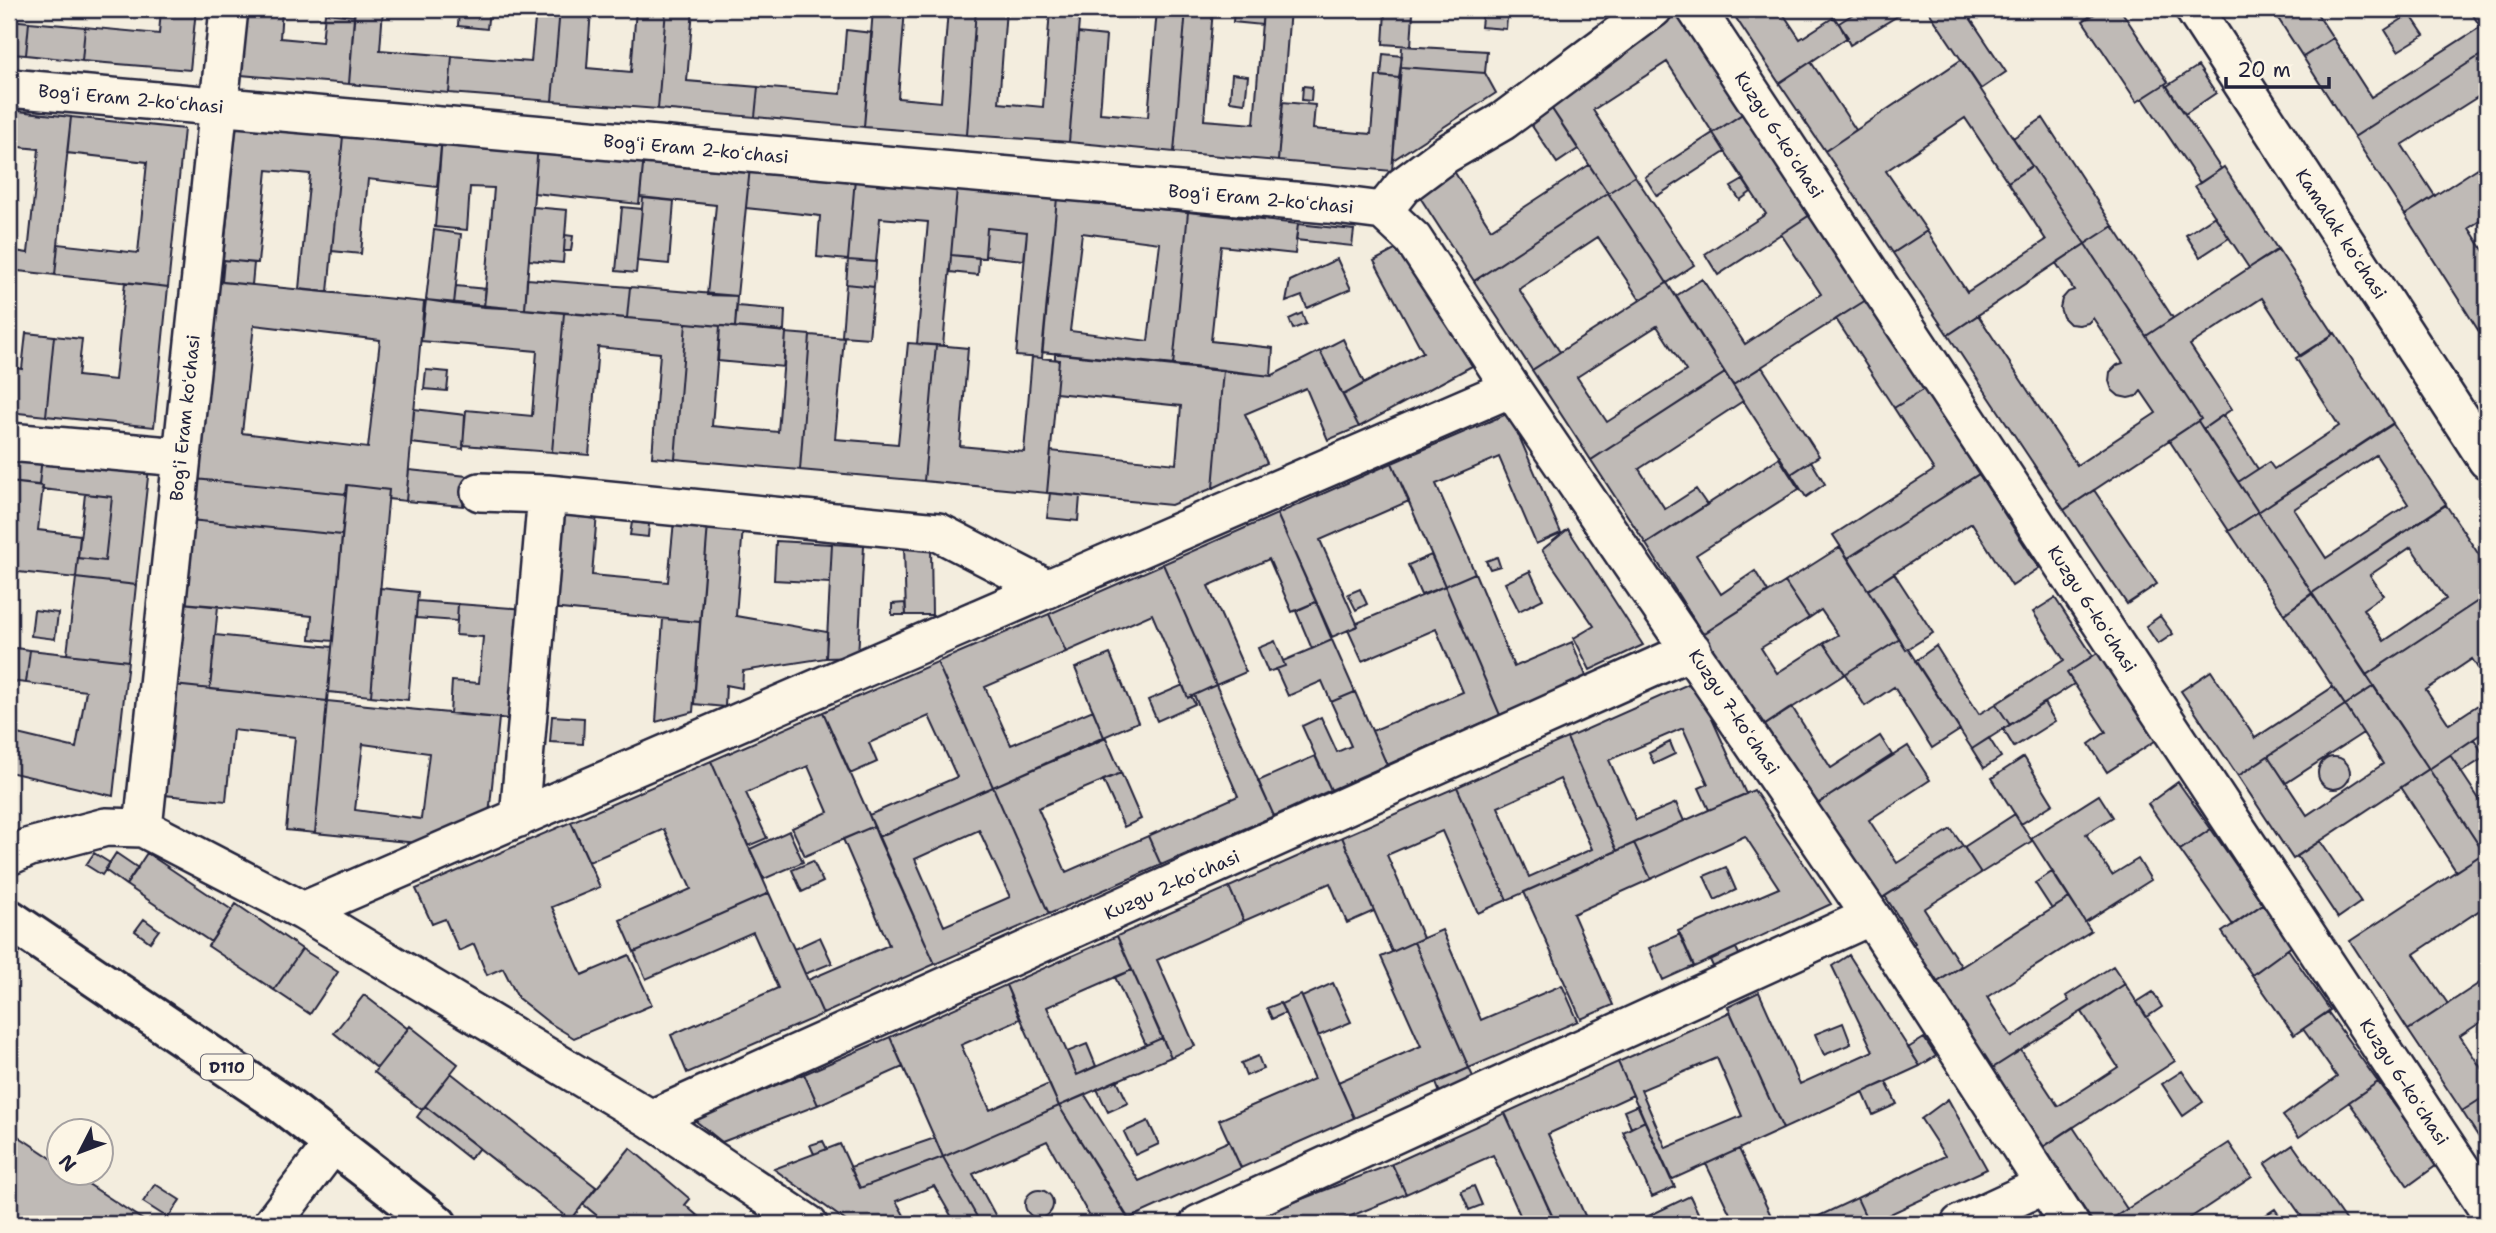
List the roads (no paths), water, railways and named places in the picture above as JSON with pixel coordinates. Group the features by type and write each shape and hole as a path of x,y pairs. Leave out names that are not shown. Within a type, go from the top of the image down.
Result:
{"main road":[{"name":"D110","path":"9,919 281,1103 438,1224"}],"street":[{"name":"Bogʻi Eram koʻchasi","path":"144,828 229,9"},
{"path":"1383,211 1403,186 1446,155 1503,121 1653,9"},
{"name":"Kuzgu 6-koʻchasi","path":"1696,9 2487,1209"},
{"name":"Kamalak koʻchasi","path":"2194,9 2487,460"},
{"name":"Bogʻi Eram 2-koʻchasi","path":"9,88 1383,211"},
{"name":"Kuzgu 7-koʻchasi","path":"1383,211 1413,239 1511,388 1692,650 1871,916 2070,1224"},
{"path":"303,911 1511,388"},
{"path":"9,442 181,457"},
{"path":"480,492 547,494 938,532 1048,589"},
{"path":"519,818 547,494"},
{"name":"Kuzgu 2-koʻchasi","path":"651,1119 1692,650"},
{"path":"9,856 30,847 106,827 144,828 303,911 651,1119 808,1224"},
{"path":"1199,1224 1871,916"},
{"path":"272,1224 333,1144"},
{"path":"1960,1224 2045,1185"}]}
